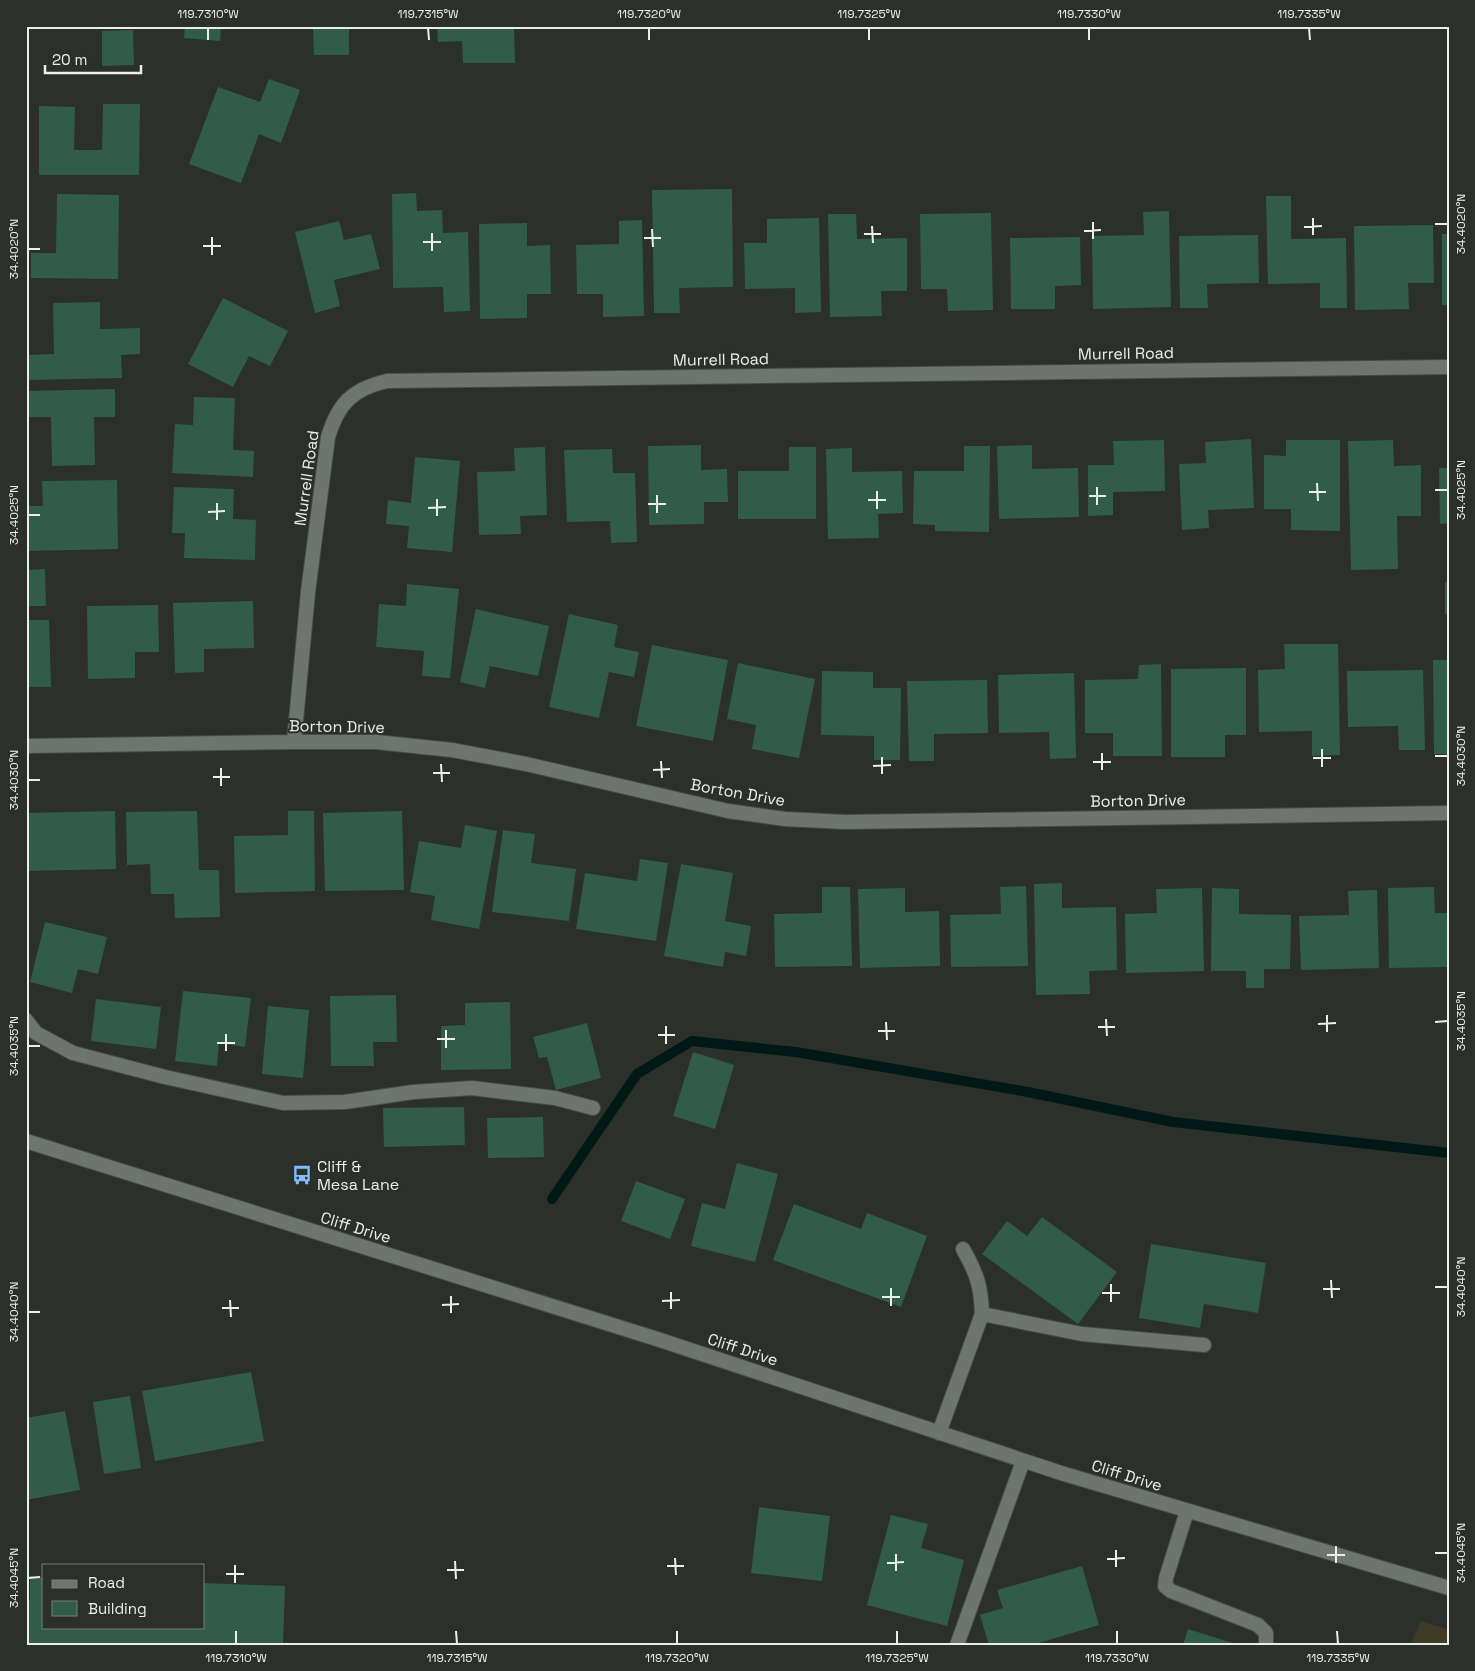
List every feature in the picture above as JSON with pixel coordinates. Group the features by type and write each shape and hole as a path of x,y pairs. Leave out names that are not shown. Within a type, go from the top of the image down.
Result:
{"street":[{"name":"Murrell Road","path":"294,742 308,592 328,437 342,405 354,393 370,385 387,381 1449,367"},
{"name":"Borton Drive","path":"26,746 376,742 452,750 526,764 728,811 785,819 845,822 1449,813"},
{"path":"26,1020 36,1033 73,1053 165,1077 283,1103 345,1102 413,1092 472,1088 556,1098 593,1108"},
{"name":"Cliff Drive","path":"26,1141 658,1339 1023,1461 1449,1588"},
{"path":"939,1433 982,1314 981,1291 975,1270 963,1249"},
{"path":"982,1314 1082,1334 1204,1345"},
{"path":"957,1645 1023,1461"},
{"path":"1187,1511 1165,1586 1171,1591 1258,1625 1266,1633 1266,1645"}],"shaded area":[{"path":"1421,1621 1449,1630 1449,1645 1410,1645"}],"building":[{"path":"185,26 221,26 220,41 184,38"},
{"path":"313,26 349,26 349,55 314,55"},
{"path":"437,26 514,26 515,63 463,63 462,41 438,42"},
{"path":"133,30 134,65 102,66 102,31"},
{"path":"269,79 300,90 281,143 259,134 241,183 189,164 218,87 260,102"},
{"path":"103,104 140,104 139,175 39,175 39,106 75,107 74,150 102,150"},
{"path":"732,189 733,287 679,288 680,313 654,313 652,190"},
{"path":"416,193 417,211 442,210 443,233 468,232 470,311 444,312 443,287 393,288 392,194"},
{"path":"57,194 119,195 118,279 31,278 31,253 56,253"},
{"path":"1266,196 1291,196 1291,239 1346,238 1347,308 1320,308 1320,283 1268,284"},
{"path":"1169,211 1171,307 1093,309 1092,236 1144,235 1143,212"},
{"path":"991,213 993,310 948,311 947,289 921,289 920,214"},
{"path":"828,214 856,214 857,239 907,238 907,291 881,291 882,316 830,317"},
{"path":"819,218 821,312 795,313 795,288 745,289 744,243 767,243 767,219"},
{"path":"642,220 644,316 603,317 603,294 577,294 576,245 619,244 619,221"},
{"path":"339,221 344,240 371,234 380,269 334,280 340,306 315,313 295,232"},
{"path":"527,223 527,246 550,245 551,294 527,294 527,318 480,319 479,224"},
{"path":"1433,225 1434,283 1408,283 1409,309 1355,310 1354,226"},
{"path":"1442,234 1449,234 1449,305 1442,305"},
{"path":"1258,235 1259,283 1207,284 1208,308 1180,308 1179,236"},
{"path":"1080,237 1081,285 1055,286 1055,309 1011,309 1010,238"},
{"path":"223,298 288,331 270,366 249,356 233,387 188,364"},
{"path":"100,302 100,329 140,328 140,354 121,355 122,378 28,380 28,355 54,354 53,303"},
{"path":"115,389 115,417 94,417 95,465 52,466 51,417 26,417 26,391"},
{"path":"194,397 235,398 233,450 254,451 253,477 172,473 175,424 193,425"},
{"path":"1251,439 1254,508 1208,510 1209,528 1182,530 1179,464 1206,463 1205,442"},
{"path":"1164,440 1165,491 1113,492 1113,515 1088,516 1088,465 1114,465 1113,441"},
{"path":"1286,440 1340,440 1340,531 1291,530 1291,509 1264,509 1264,455 1286,456"},
{"path":"1393,440 1394,466 1421,465 1421,516 1397,516 1398,569 1351,570 1348,441"},
{"path":"701,445 701,470 727,469 728,502 704,502 704,524 649,525 648,446"},
{"path":"1032,445 1032,469 1078,468 1079,517 999,519 997,446"},
{"path":"964,446 990,446 989,532 935,531 935,525 913,524 914,471 964,471"},
{"path":"545,447 547,515 520,516 521,534 479,535 477,472 515,471 514,448"},
{"path":"789,447 816,447 816,519 738,519 738,471 789,471"},
{"path":"852,448 852,472 902,471 903,513 878,514 879,538 828,539 826,449"},
{"path":"612,449 613,473 635,473 637,542 611,543 610,521 567,522 564,450"},
{"path":"415,457 460,461 452,552 407,548 409,526 386,524 388,500 411,503"},
{"path":"1439,468 1449,468 1449,523 1440,524"},
{"path":"117,480 118,549 26,551 26,506 43,506 42,481"},
{"path":"174,487 234,489 233,519 256,520 255,560 184,558 185,533 172,533"},
{"path":"45,569 46,606 26,606 26,570"},
{"path":"1445,582 1449,582 1449,614 1445,614"},
{"path":"407,584 459,589 450,678 422,676 424,651 376,647 379,604 406,606"},
{"path":"253,601 254,648 204,649 204,672 175,673 173,603"},
{"path":"158,605 159,652 135,652 135,678 88,679 87,606"},
{"path":"476,609 549,626 538,676 490,666 485,688 460,682"},
{"path":"569,614 618,625 614,647 639,652 634,677 609,672 599,718 549,707"},
{"path":"26,620 49,620 51,687 26,687"},
{"path":"1284,644 1338,644 1340,755 1312,756 1312,731 1259,732 1258,670 1285,669"},
{"path":"652,645 728,660 713,741 636,726"},
{"path":"1433,660 1449,660 1449,754 1434,754"},
{"path":"738,663 815,679 799,758 752,749 756,725 727,719"},
{"path":"1161,664 1162,756 1113,756 1113,733 1085,733 1085,680 1138,679 1139,665"},
{"path":"1246,668 1246,735 1225,735 1225,757 1171,757 1171,669"},
{"path":"1423,670 1425,750 1399,750 1398,726 1348,727 1347,671"},
{"path":"822,671 873,672 873,688 901,688 900,760 874,760 874,736 821,735"},
{"path":"1074,673 1076,758 1050,759 1049,732 999,733 998,675"},
{"path":"987,680 988,733 934,734 934,761 909,761 907,681"},
{"path":"115,811 116,869 26,871 26,813"},
{"path":"197,811 199,870 219,870 220,917 175,918 174,894 151,894 150,864 127,865 126,812"},
{"path":"288,811 314,811 315,891 235,893 234,836 288,835"},
{"path":"402,811 404,890 325,891 323,813"},
{"path":"465,825 497,831 479,929 431,920 435,896 410,892 419,841 461,848"},
{"path":"503,830 535,834 531,863 576,869 569,921 492,912"},
{"path":"640,859 668,863 656,941 576,929 585,873 637,881"},
{"path":"681,864 733,873 725,921 751,926 746,956 725,952 723,967 664,956"},
{"path":"1062,883 1062,908 1116,907 1117,970 1089,971 1090,994 1036,995 1034,884"},
{"path":"1026,886 1028,966 951,967 950,915 1001,914 1000,887"},
{"path":"822,887 850,887 852,966 775,967 774,914 822,913"},
{"path":"1434,887 1435,913 1449,913 1449,967 1389,968 1388,888"},
{"path":"905,888 905,912 939,911 940,966 860,968 858,889"},
{"path":"1202,888 1204,971 1126,973 1125,914 1157,913 1156,889"},
{"path":"1212,888 1239,889 1239,914 1291,915 1290,969 1264,969 1264,988 1246,988 1246,971 1211,971"},
{"path":"1377,890 1379,968 1301,970 1299,916 1349,915 1348,891"},
{"path":"45,922 107,937 98,974 78,969 72,993 30,982"},
{"path":"183,991 251,998 245,1047 219,1043 217,1066 175,1061"},
{"path":"396,995 397,1042 373,1042 374,1066 331,1066 330,996"},
{"path":"96,999 161,1007 156,1049 91,1041"},
{"path":"510,1002 511,1069 441,1070 441,1026 465,1025 465,1003"},
{"path":"268,1006 309,1010 303,1078 262,1074"},
{"path":"587,1023 601,1078 556,1090 547,1057 539,1058 533,1037"},
{"path":"693,1052 734,1065 715,1129 673,1116"},
{"path":"464,1107 465,1145 384,1147 383,1108"},
{"path":"543,1117 544,1157 488,1158 487,1118"},
{"path":"737,1163 778,1174 755,1262 691,1246 702,1203 725,1209"},
{"path":"636,1181 685,1199 670,1239 621,1221"},
{"path":"794,1204 861,1229 867,1213 927,1236 901,1307 773,1260"},
{"path":"1042,1217 1117,1272 1078,1324 982,1254 1007,1221 1027,1236"},
{"path":"1151,1244 1266,1263 1258,1313 1204,1304 1200,1328 1139,1318"},
{"path":"251,1372 264,1441 155,1461 142,1391"},
{"path":"130,1396 141,1468 104,1474 93,1402"},
{"path":"65,1411 80,1490 26,1500 26,1418"},
{"path":"759,1507 830,1516 822,1581 751,1573"},
{"path":"891,1515 928,1524 921,1548 964,1560 947,1626 867,1605"},
{"path":"1082,1566 1099,1625 1032,1645 989,1645 980,1615 1003,1608 997,1590"},
{"path":"30,1576 42,1577 42,1628 205,1628 205,1583 285,1586 283,1645 26,1645 26,1600 30,1600"},
{"path":"1188,1629 1236,1644 1236,1645 1183,1645"}],"waterway":[{"path":"552,1199 637,1074 692,1041 796,1052 1028,1092 1173,1122 1449,1153"}],"place":[{"name":"Cliff & Mesa Lane","path":"302,1175"}]}
